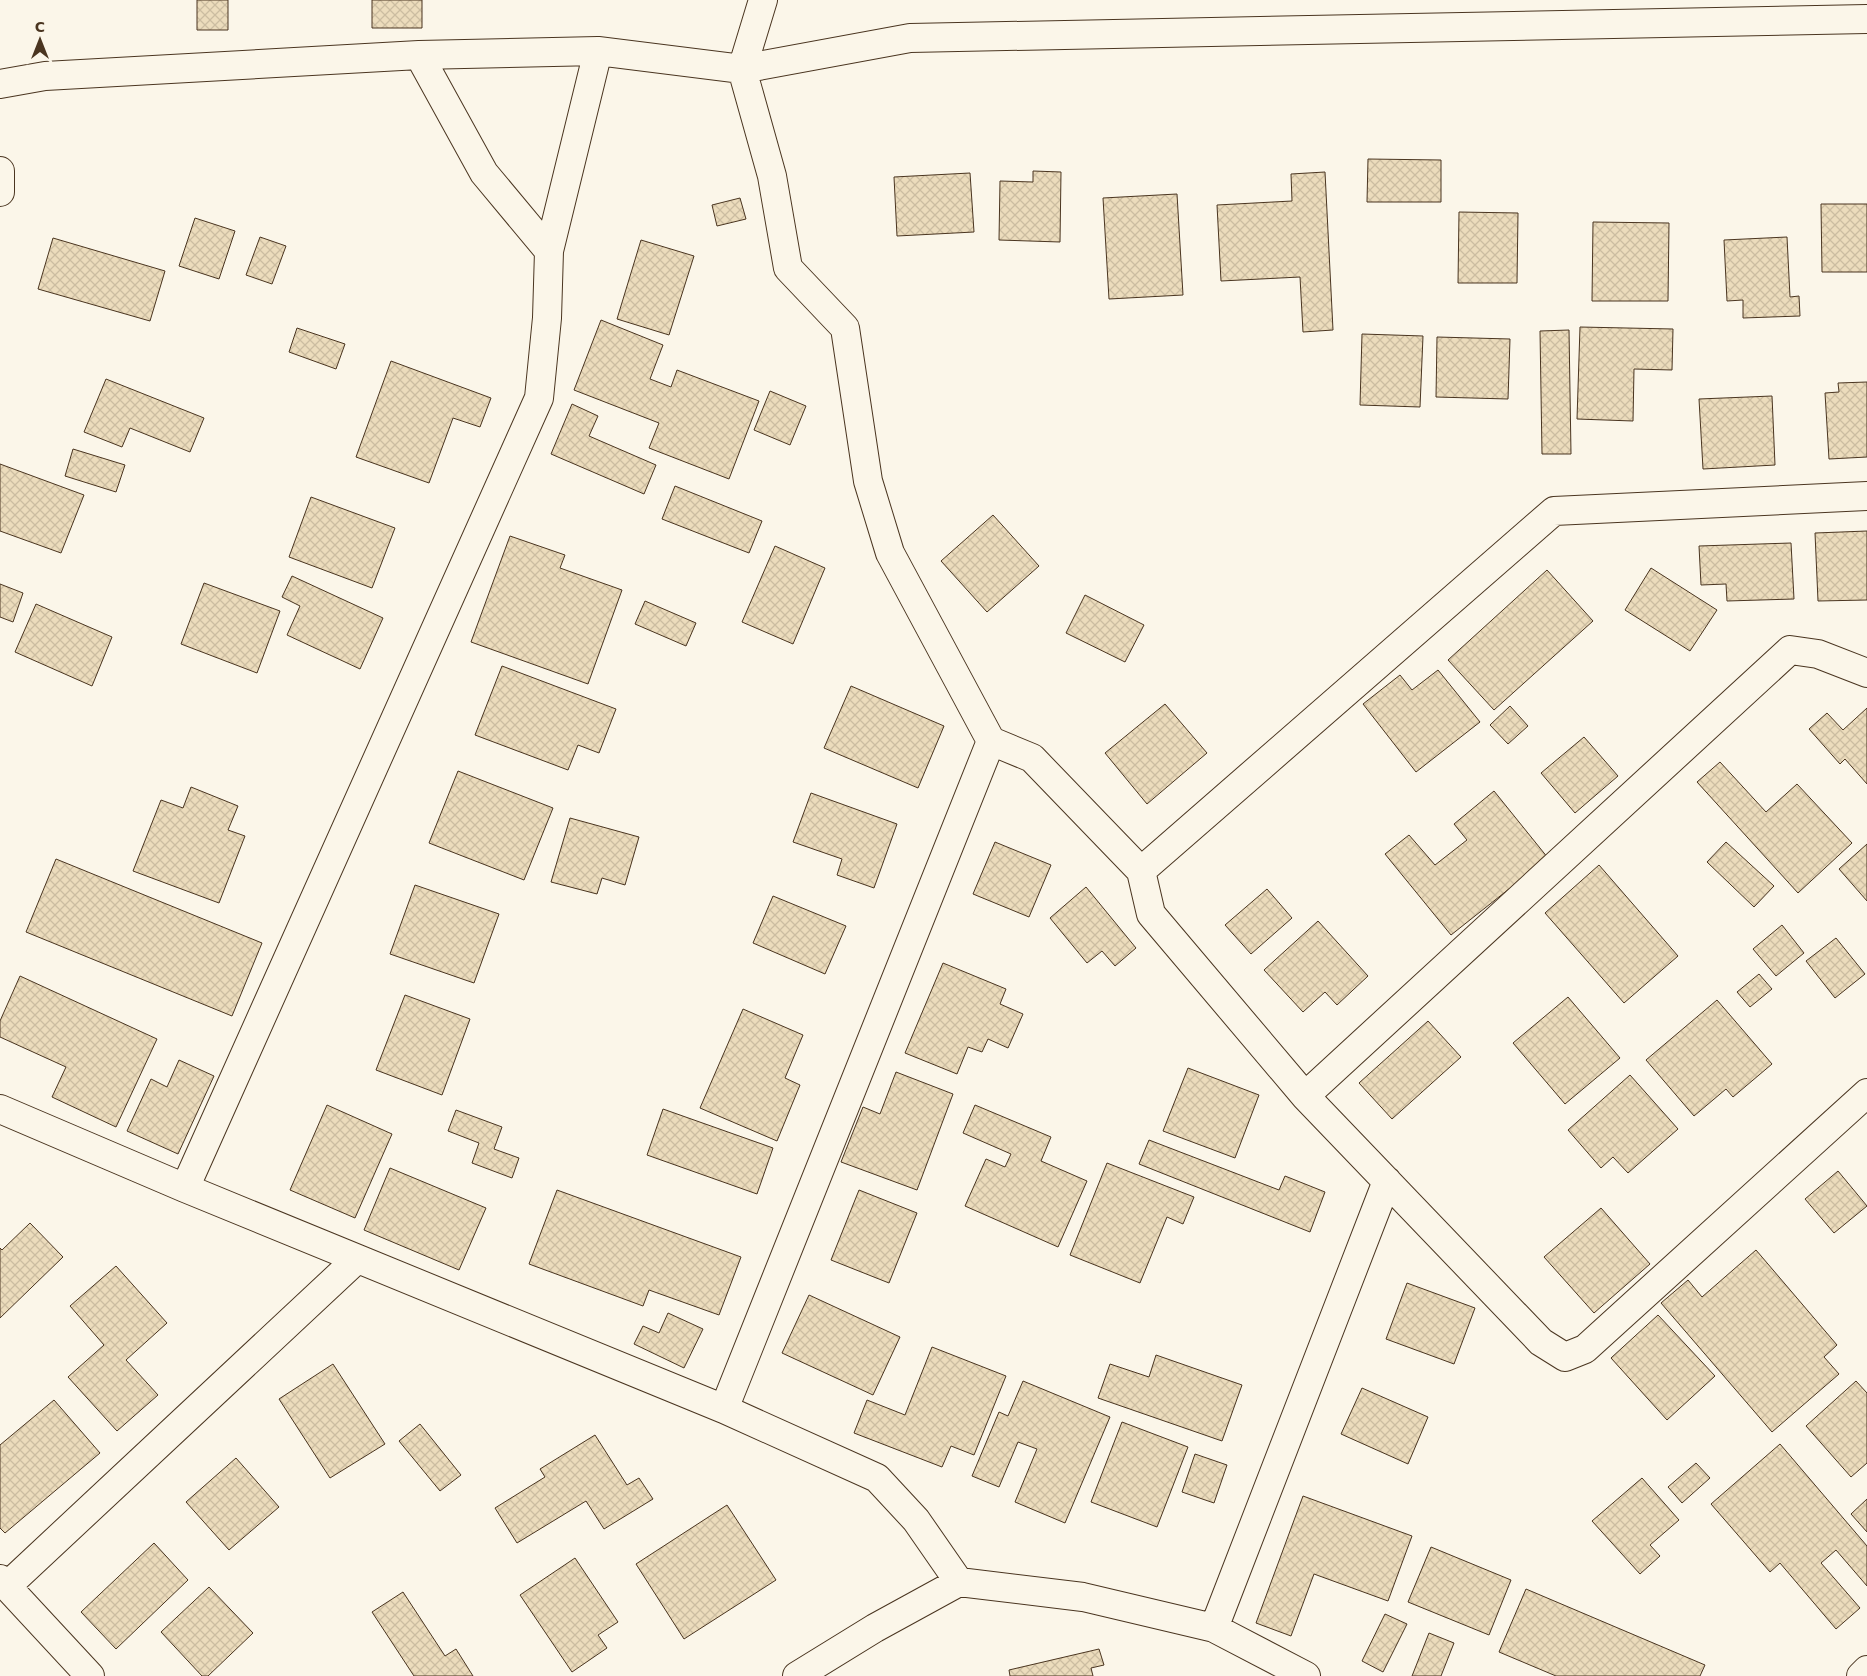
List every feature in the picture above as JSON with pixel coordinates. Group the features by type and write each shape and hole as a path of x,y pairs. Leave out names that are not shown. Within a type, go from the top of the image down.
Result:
{"street":[{"path":"763,0 742,69 772,176 788,268 845,328 868,481 890,553 991,741 1032,758 1141,871 1151,914 1305,1096 1542,1342 1565,1356 1585,1349 1867,1093"},
{"path":"0,84 45,76 420,55 598,51 742,69 910,38 1867,19"},
{"path":"184,1188 539,398 547,318 549,251 598,51"},
{"path":"420,55 484,173 549,251"},
{"path":"0,171 0,192"},
{"path":"1141,871 1554,511 1867,496"},
{"path":"1305,1096 1790,650 1818,654 1867,673"},
{"path":"724,1409 991,741"},
{"path":"0,1109 184,1188 724,1409 877,1478 916,1520 959,1582"},
{"path":"1214,1628 1387,1181"},
{"path":"90,1676 4,1582 358,1259"},
{"path":"797,1676 875,1628 959,1582 1083,1597 1214,1628 1306,1676"},
{"path":"1861,1676 1867,1670"}],"building":[{"path":"197,0 228,0 228,30 197,30"},
{"path":"372,0 422,0 422,28 372,28"},
{"path":"1368,159 1441,160 1441,202 1367,202"},
{"path":"1033,171 1061,172 1060,242 999,240 1000,181 1033,182"},
{"path":"1325,172 1333,330 1303,332 1300,277 1221,281 1217,205 1292,201 1291,174"},
{"path":"970,173 974,232 897,236 894,177"},
{"path":"1177,194 1183,295 1109,299 1103,198"},
{"path":"740,198 746,219 717,226 712,205"},
{"path":"1821,204 1867,204 1867,272 1822,272"},
{"path":"1459,212 1518,213 1517,283 1458,283"},
{"path":"195,218 235,231 219,279 179,266"},
{"path":"1593,222 1669,223 1668,301 1592,301"},
{"path":"260,237 286,246 272,284 246,275"},
{"path":"1787,237 1790,297 1799,296 1800,316 1743,318 1743,300 1727,301 1724,240"},
{"path":"53,238 165,271 150,321 38,289"},
{"path":"641,240 694,256 669,335 617,319"},
{"path":"601,320 663,345 650,379 671,387 677,370 759,401 729,479 649,448 659,423 574,390"},
{"path":"1580,327 1673,329 1672,370 1634,369 1633,421 1577,419"},
{"path":"297,328 345,344 336,369 289,352"},
{"path":"1569,330 1571,454 1542,454 1540,331"},
{"path":"1362,334 1423,336 1420,407 1360,405"},
{"path":"1437,337 1510,339 1508,399 1436,397"},
{"path":"391,361 491,398 480,427 453,418 429,483 356,457"},
{"path":"106,379 204,418 190,452 130,428 122,447 84,432"},
{"path":"1867,382 1867,457 1829,459 1825,393 1839,392 1838,383"},
{"path":"770,391 806,406 790,445 754,430"},
{"path":"1772,396 1775,465 1703,469 1699,399"},
{"path":"572,404 598,416 589,436 656,465 644,494 551,454"},
{"path":"73,449 125,465 116,492 65,476"},
{"path":"0,464 84,495 61,553 0,531"},
{"path":"675,486 762,521 749,553 662,519"},
{"path":"311,497 395,528 372,588 289,557"},
{"path":"993,515 1039,566 987,612 941,561"},
{"path":"1867,531 1867,600 1818,601 1815,533"},
{"path":"510,536 565,555 560,568 622,590 588,684 471,642"},
{"path":"1791,543 1794,599 1727,601 1726,584 1701,585 1699,546"},
{"path":"775,546 825,568 793,644 742,622"},
{"path":"1651,568 1717,610 1690,651 1625,610"},
{"path":"1547,570 1593,621 1494,710 1448,660"},
{"path":"292,576 383,618 360,669 287,635 300,606 282,597"},
{"path":"204,583 280,611 257,673 181,644"},
{"path":"0,584 23,593 13,622 0,617"},
{"path":"1085,595 1144,625 1125,662 1066,633"},
{"path":"645,601 696,623 686,646 635,624"},
{"path":"36,604 112,637 92,686 15,652"},
{"path":"502,666 616,709 599,753 578,745 568,770 475,735"},
{"path":"1438,670 1480,722 1416,772 1363,704 1400,675 1412,690"},
{"path":"851,686 944,726 918,788 824,748"},
{"path":"1165,704 1207,753 1147,804 1105,753"},
{"path":"1510,706 1528,726 1508,744 1490,725"},
{"path":"1867,708 1867,784 1845,759 1840,764 1809,729 1827,713 1843,730"},
{"path":"1584,737 1618,776 1575,813 1541,773"},
{"path":"1720,762 1766,812 1797,784 1852,843 1798,893 1697,782"},
{"path":"458,771 553,808 524,880 429,843"},
{"path":"191,787 238,806 228,830 245,836 219,903 133,871 161,800 183,808"},
{"path":"1494,791 1548,858 1451,935 1385,854 1409,835 1435,865 1467,840 1454,824"},
{"path":"811,793 897,824 874,888 837,875 842,859 793,842"},
{"path":"570,818 639,837 625,885 602,878 597,894 551,882"},
{"path":"995,842 1051,865 1029,917 973,894"},
{"path":"1726,842 1774,886 1754,907 1707,862"},
{"path":"1867,844 1867,901 1839,869"},
{"path":"56,859 262,943 232,1016 26,932"},
{"path":"1599,865 1678,956 1624,1003 1545,913"},
{"path":"415,885 499,914 474,983 390,954"},
{"path":"1086,887 1136,948 1115,966 1102,951 1087,963 1050,918"},
{"path":"1267,889 1292,918 1251,954 1225,925"},
{"path":"773,896 846,926 825,974 753,943"},
{"path":"1318,921 1368,976 1337,1005 1325,992 1303,1012 1264,970"},
{"path":"1782,925 1804,953 1776,976 1753,949"},
{"path":"1836,938 1865,974 1835,998 1806,961"},
{"path":"943,963 1006,989 1000,1004 1023,1014 1008,1048 988,1039 982,1052 968,1047 957,1074 905,1053"},
{"path":"1759,974 1772,989 1750,1007 1737,992"},
{"path":"20,976 157,1039 116,1127 52,1097 66,1067 0,1037 0,1021"},
{"path":"405,995 470,1019 442,1095 376,1070"},
{"path":"1568,997 1620,1058 1565,1104 1513,1043"},
{"path":"1717,1000 1772,1064 1733,1097 1726,1089 1694,1116 1646,1060"},
{"path":"743,1009 803,1035 785,1078 800,1085 777,1141 700,1108"},
{"path":"1428,1021 1461,1057 1392,1119 1359,1083"},
{"path":"179,1060 214,1076 178,1154 127,1131 151,1079 167,1087"},
{"path":"1188,1068 1259,1095 1235,1158 1163,1131"},
{"path":"896,1072 953,1094 917,1190 841,1162 863,1107 880,1114"},
{"path":"1630,1075 1678,1129 1628,1173 1613,1157 1601,1168 1568,1130"},
{"path":"327,1105 392,1134 355,1218 290,1190"},
{"path":"975,1105 1051,1137 1041,1161 1087,1181 1058,1247 965,1206 986,1159 1005,1167 1011,1154 963,1133"},
{"path":"663,1109 773,1148 757,1194 647,1155"},
{"path":"456,1110 502,1127 494,1149 519,1158 512,1178 472,1163 479,1143 448,1131"},
{"path":"1149,1140 1279,1190 1285,1176 1325,1192 1310,1232 1139,1164"},
{"path":"1107,1163 1194,1197 1183,1224 1167,1217 1140,1283 1070,1255"},
{"path":"390,1168 486,1208 459,1270 364,1230"},
{"path":"1838,1171 1867,1206 1834,1233 1805,1199"},
{"path":"557,1190 741,1257 719,1315 649,1290 643,1306 529,1264"},
{"path":"859,1190 917,1213 889,1283 831,1260"},
{"path":"1601,1208 1650,1264 1594,1313 1544,1257"},
{"path":"30,1223 63,1257 0,1318 0,1248 2,1250"},
{"path":"1756,1250 1837,1345 1824,1357 1839,1374 1772,1432 1661,1303 1688,1280 1702,1297"},
{"path":"116,1266 167,1323 126,1360 158,1395 117,1431 68,1377 104,1345 70,1306"},
{"path":"1407,1283 1475,1308 1454,1364 1386,1339"},
{"path":"809,1295 900,1337 873,1395 782,1353"},
{"path":"668,1313 703,1329 684,1368 634,1344 643,1326 659,1333"},
{"path":"1658,1315 1715,1376 1667,1420 1611,1358"},
{"path":"932,1347 1006,1376 974,1455 951,1446 942,1467 854,1433 867,1400 905,1415"},
{"path":"1156,1355 1242,1385 1222,1441 1098,1398 1110,1364 1149,1377"},
{"path":"333,1364 385,1444 330,1478 279,1399"},
{"path":"1023,1381 1110,1417 1065,1523 1015,1502 1037,1449 1018,1442 999,1487 972,1476 999,1412 1008,1416"},
{"path":"1856,1381 1867,1393 1867,1463 1851,1477 1806,1426"},
{"path":"1362,1388 1428,1417 1408,1464 1341,1434"},
{"path":"54,1400 100,1453 5,1533 0,1528 0,1445"},
{"path":"1122,1422 1188,1447 1157,1527 1091,1502"},
{"path":"420,1424 461,1475 440,1491 399,1441"},
{"path":"595,1435 627,1485 639,1478 653,1499 604,1529 586,1501 517,1543 495,1508 545,1477 540,1469"},
{"path":"1780,1444 1867,1546 1867,1586 1836,1550 1821,1563 1860,1608 1836,1629 1780,1563 1770,1572 1711,1504"},
{"path":"1195,1454 1227,1465 1214,1503 1182,1492"},
{"path":"236,1458 279,1507 229,1550 186,1502"},
{"path":"1696,1463 1710,1478 1682,1503 1668,1487"},
{"path":"1642,1478 1679,1520 1650,1545 1660,1556 1640,1574 1592,1521"},
{"path":"1303,1496 1412,1536 1388,1601 1314,1574 1291,1636 1256,1623"},
{"path":"1867,1499 1867,1532 1851,1514"},
{"path":"727,1505 776,1580 684,1639 636,1564"},
{"path":"154,1543 188,1580 116,1649 81,1612"},
{"path":"1431,1547 1511,1580 1489,1635 1408,1602"},
{"path":"575,1558 618,1622 598,1635 607,1648 572,1672 520,1595"},
{"path":"209,1587 253,1633 208,1676 202,1676 161,1632"},
{"path":"1526,1589 1705,1665 1700,1676 1556,1676 1499,1652"},
{"path":"403,1592 445,1656 456,1649 473,1676 414,1676 372,1612"},
{"path":"1385,1614 1407,1624 1383,1672 1362,1661"},
{"path":"1429,1633 1454,1643 1441,1676 1412,1676"},
{"path":"1099,1649 1104,1665 1091,1668 1093,1676 1010,1676 1009,1670"}]}
